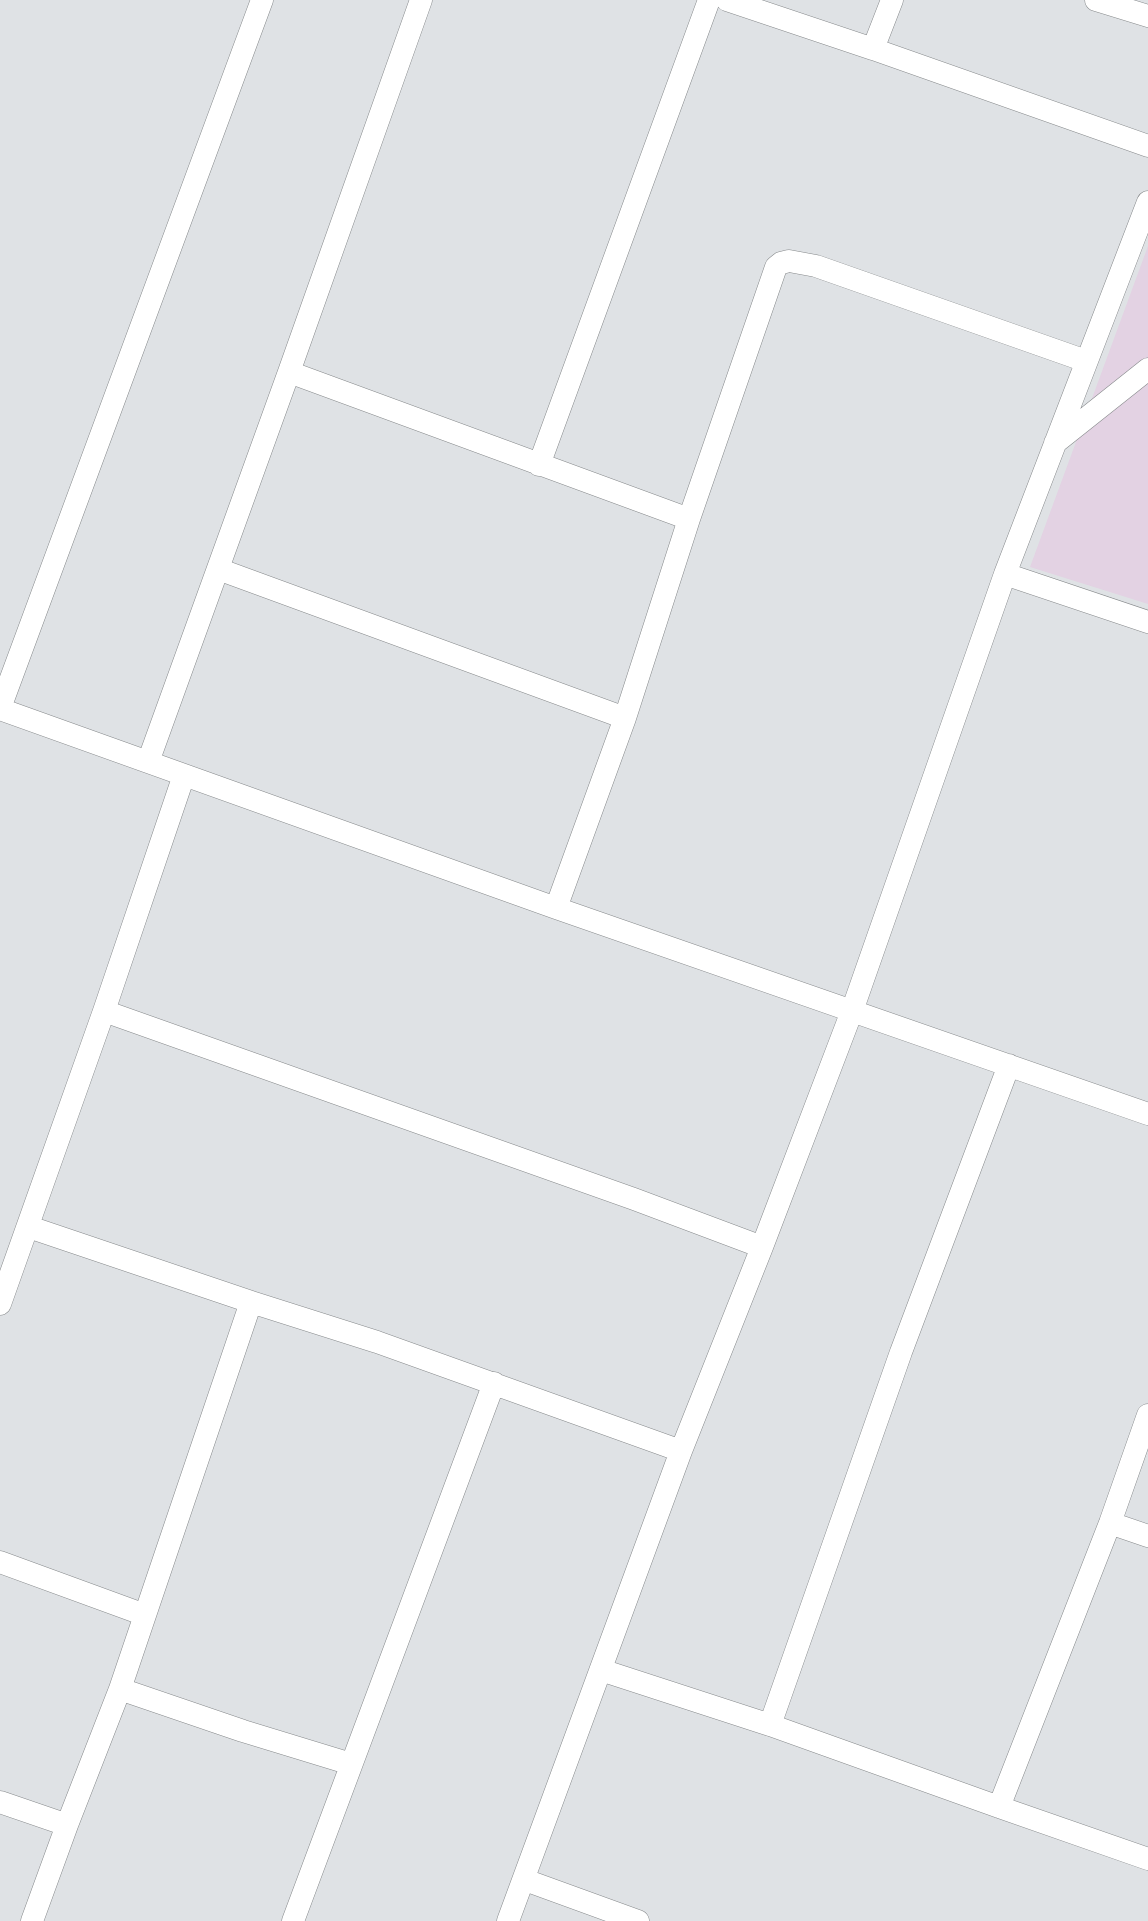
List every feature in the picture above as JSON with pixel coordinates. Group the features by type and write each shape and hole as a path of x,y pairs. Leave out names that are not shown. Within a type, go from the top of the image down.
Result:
{"street":[{"path":"262,0 0,709 556,908 1148,1114"},
{"path":"148,762 290,372 421,0"},
{"path":"539,465 709,0"},
{"path":"727,0 873,49 1148,146"},
{"path":"873,49 892,0"},
{"path":"1096,0 1148,16"},
{"path":"508,1921 681,1451 762,1247 852,1011 1005,574 1054,443 1148,202"},
{"path":"556,908 625,718 690,519 776,267 781,263 798,262 816,266 1086,361"},
{"path":"1054,443 1148,369"},
{"path":"290,372 539,465 690,519"},
{"path":"218,569 625,718"},
{"path":"1005,574 1148,622"},
{"path":"0,1304 29,1227 184,775"},
{"path":"104,1011 634,1199 762,1247"},
{"path":"770,1724 901,1352 1009,1065"},
{"path":"29,1227 251,1302 377,1342 681,1451"},
{"path":"32,1921 67,1825 120,1689 251,1302"},
{"path":"293,1921 494,1383"},
{"path":"999,1807 1110,1523 1148,1415"},
{"path":"1110,1523 1148,1536"},
{"path":"0,1562 145,1615"},
{"path":"601,1670 770,1724 1148,1859"},
{"path":"120,1689 243,1731 351,1764"},
{"path":"0,1802 67,1825"},
{"path":"524,1880 638,1921"}],"shaded area":[{"path":"1148,246 1148,604 1030,567"}]}
